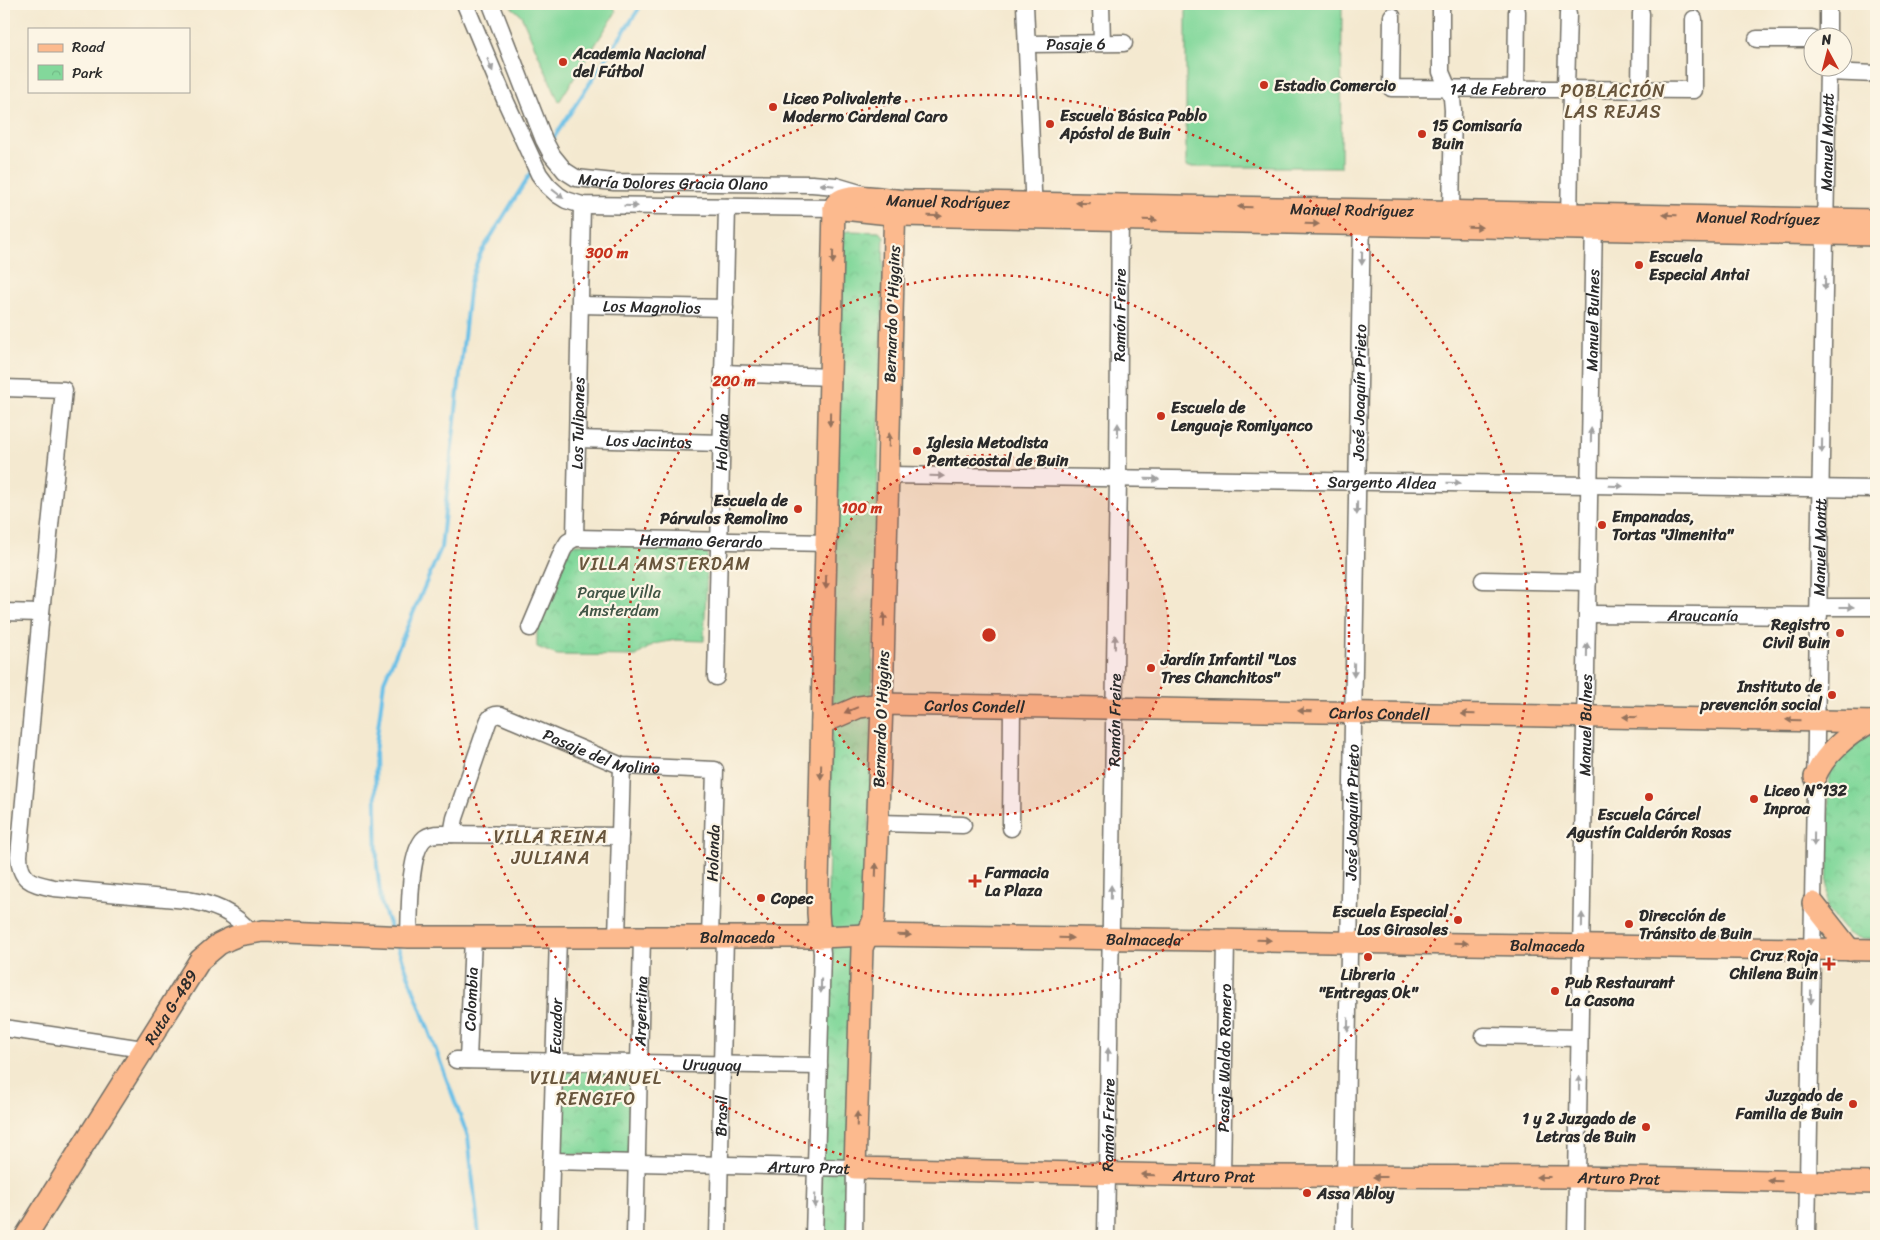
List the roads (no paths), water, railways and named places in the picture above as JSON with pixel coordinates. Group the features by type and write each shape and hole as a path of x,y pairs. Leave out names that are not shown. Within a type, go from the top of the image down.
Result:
{"main road":[{"name":"Manuel Rodríguez","path":"834,208 888,204 1033,210 1826,226 1876,220"},
{"name":"Bernardo O'Higgins","path":"856,1168 862,948 874,919 882,704 888,475 888,204"},
{"path":"820,937 818,913 834,208"},
{"name":"Manuel Rodríguez","path":"1362,217 1452,210 1569,221"},
{"name":"Manuel Rodríguez","path":"1826,226 1876,235"},
{"name":"Carlos Condell","path":"822,723 859,707 882,704 1874,722"},
{"path":"1815,777 1819,768 1832,751 1853,732 1874,722"},
{"path":"1813,903 1850,950"},
{"name":"Ruta G-489","path":"26,1236 200,960 224,941 251,932 274,931 399,937"},
{"name":"Balmaceda","path":"399,937 820,937 867,935 1876,950"},
{"name":"Arturo Prat","path":"856,1168 1226,1176 1577,1177 1876,1183"}],"street":[{"name":"María Dolores Gracia Olano","path":"465,4 539,174 558,195 566,200 582,205"},
{"name":"María Dolores Gracia Olano","path":"491,4 544,140 552,154 570,175 592,181 614,182 812,184 836,186 888,204"},
{"path":"1025,4 1033,210"},
{"path":"1100,4 1102,43"},
{"path":"1441,4 1440,65 1443,79 1452,98 1453,110 1452,210"},
{"path":"1828,4 1828,28"},
{"path":"1516,89 1517,11"},
{"path":"1640,90 1641,13"},
{"path":"1568,14 1569,221"},
{"name":"14 de Febrero","path":"1392,16 1391,88 1447,89 1694,90 1694,19"},
{"path":"480,41 502,32"},
{"path":"1757,38 1802,40"},
{"name":"Pasaje 6","path":"1027,44 1124,44"},
{"path":"1852,72 1876,74"},
{"name":"Manuel Montt","path":"1807,1236 1828,78"},
{"name":"Manuel Rodríguez","path":"582,205 834,208"},
{"name":"Los Tulipanes","path":"575,538 582,205"},
{"name":"Holanda","path":"716,677 727,207"},
{"name":"Ramón Freire","path":"1106,1236 1118,478 1120,212"},
{"name":"José Joaquín Prieto","path":"1344,1236 1362,217"},
{"name":"Manuel Bulnes","path":"1576,1236 1594,222"},
{"name":"Los Magnolios","path":"580,305 725,308"},
{"path":"723,373 831,376"},
{"path":"4,388 64,390 40,613 19,856 23,875 34,883 54,888 206,903 235,917 251,932"},
{"name":"Los Jacintos","path":"577,439 721,443"},
{"name":"Sargento Aldea","path":"888,475 1876,490"},
{"path":"530,628 563,550 568,542 575,538"},
{"name":"Hermano Gerardo","path":"575,538 826,543"},
{"path":"1482,580 1588,582"},
{"name":"Araucanía","path":"1588,614 1819,612 1876,607"},
{"path":"4,612 40,613"},
{"path":"1011,828 1012,706"},
{"name":"Pasaje del Molino","path":"452,834 455,818 489,718 492,716 501,715 622,766 715,770"},
{"path":"617,937 622,766"},
{"name":"Holanda","path":"715,770 718,937"},
{"path":"877,823 963,825"},
{"path":"399,937 419,846 429,836 452,834 620,836"},
{"name":"Colombia","path":"462,1060 473,937"},
{"name":"Ecuador","path":"549,1236 558,937"},
{"name":"Argentina","path":"635,1236 642,937"},
{"name":"Brasil","path":"718,937 723,1064 718,1236"},
{"path":"814,1236 822,954 820,937"},
{"name":"Pasaje Waldo Romero","path":"1226,1176 1229,940"},
{"path":"4,1028 143,1049"},
{"path":"1484,1036 1580,1038"},
{"name":"Uruguay","path":"462,1060 819,1066"},
{"name":"Arturo Prat","path":"551,1161 856,1168"},
{"name":"Bernardo O'Higgins","path":"854,1236 856,1168"}],"waterway":[{"path":"551,142 642,4"},
{"path":"391,929 381,902 377,866 375,752 384,681 441,548 470,282 480,254 532,171"},
{"path":"396,942 468,1137 479,1236"}],"place":[{"name":"Academia Nacional del Fútbol","path":"563,62"},
{"name":"Estadio Comercio","path":"1264,85"},
{"name":"Liceo Polivalente Moderno Cardenal Caro","path":"773,107"},
{"name":"Escuela Básica Pablo Apóstol de Buin","path":"1050,124"},
{"name":"15 Comisaría Buin","path":"1422,134"},
{"name":"Escuela Especial Antai","path":"1639,265"},
{"name":"Escuela de Lenguaje Romiyanco","path":"1161,416"},
{"name":"Iglesia Metodista Pentecostal de Buin","path":"917,451"},
{"name":"Escuela de Párvulos Remolino","path":"798,509"},
{"name":"Empanadas, Tortas \"Jimenita\"","path":"1602,525"},
{"name":"Registro Civil Buin","path":"1840,633"},
{"name":"Jardín Infantil \"Los Tres Chanchitos\"","path":"1151,668"},
{"name":"Instituto de prevención social","path":"1832,695"},
{"name":"Escuela Cárcel Agustín Calderón Rosas","path":"1649,797"},
{"name":"Liceo N°132 Inproa","path":"1754,799"},
{"name":"Farmacia La Plaza","path":"975,881"},
{"name":"Copec","path":"761,898"},
{"name":"Escuela Especial Los Girasoles","path":"1458,920"},
{"name":"Dirección de Tránsito de Buin","path":"1629,924"},
{"name":"Libreria \"Entregas Ok\"","path":"1368,957"},
{"name":"Cruz Roja Chilena Buin","path":"1829,964"},
{"name":"Pub Restaurant La Casona","path":"1555,991"},
{"name":"Juzgado de Familia de Buin","path":"1853,1104"},
{"name":"1 y 2 Juzgado de Letras de Buin","path":"1646,1127"},
{"name":"Assa Abloy","path":"1307,1193"}],"district":[{"name":"POBLACIÓN LAS REJAS","path":"1613,101"},
{"name":"VILLA AMSTERDAM","path":"665,564"},
{"name":"VILLA REINA JULIANA","path":"551,848"},
{"name":"VILLA MANUEL RENGIFO","path":"596,1088"}],"park label":[{"name":"Parque Villa Amsterdam","path":"619,601"}]}
